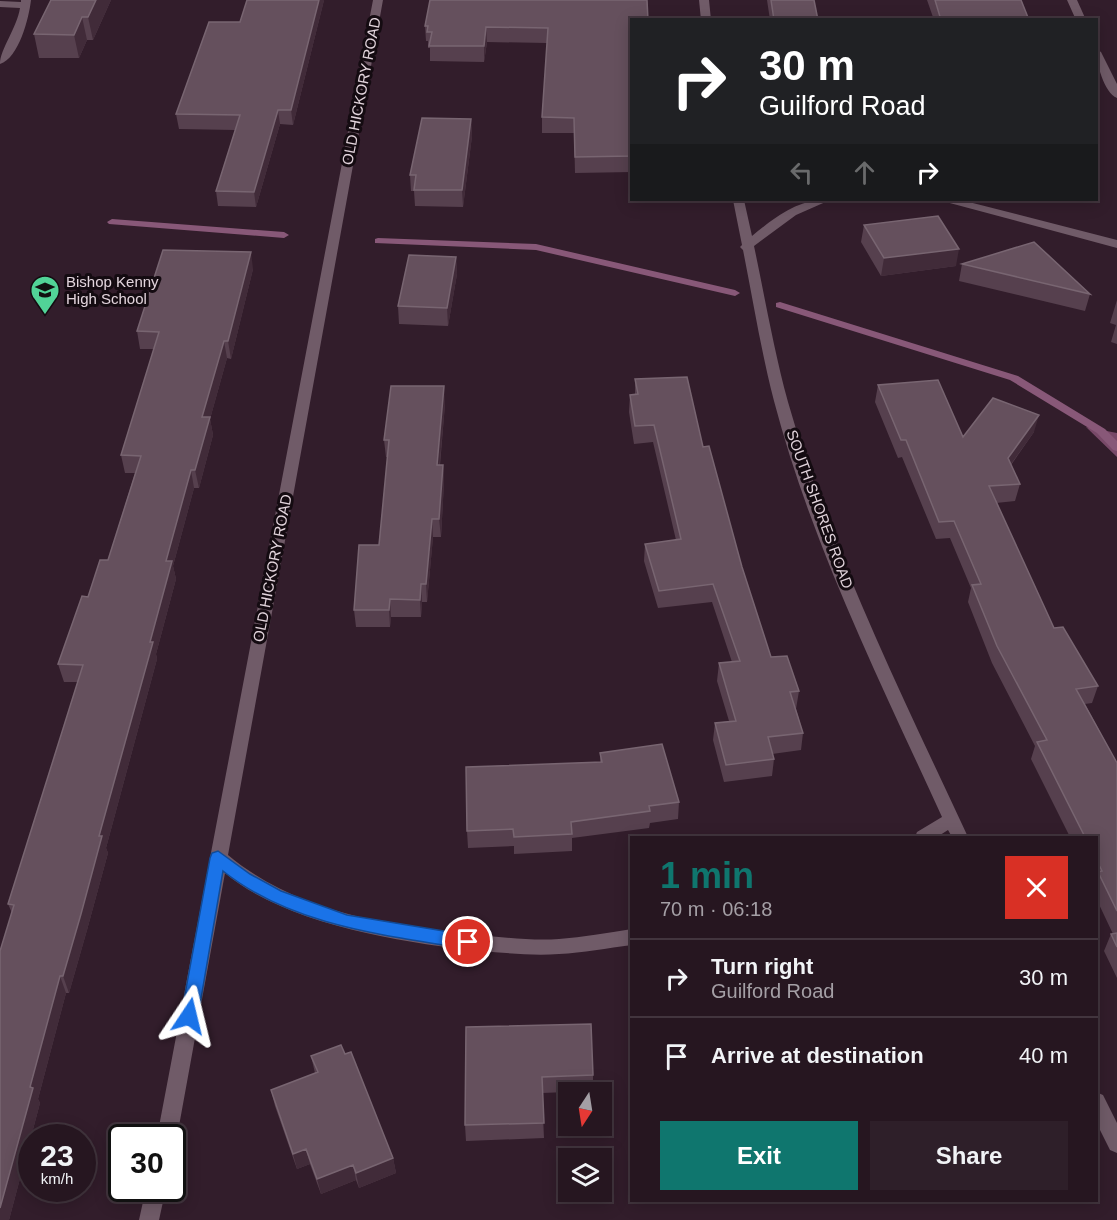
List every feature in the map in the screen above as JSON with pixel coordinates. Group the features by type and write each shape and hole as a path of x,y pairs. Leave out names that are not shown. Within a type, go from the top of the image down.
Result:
{"street":[{"name":"OLD HICKORY ROAD","path":"169,1124 378,0"},
{"path":"704,0 706,18"},
{"path":"1072,0 1080,18"},
{"path":"0,4 26,2 22,22 5,58 0,61"},
{"path":"1098,56 1117,95"},
{"name":"SOUTH SHORES ROAD","path":"738,201 781,401 824,529 872,645 959,836"},
{"path":"746,246 781,218 818,201"},
{"path":"954,201 1117,244"},
{"path":"925,836 951,820"},
{"path":"218,858 244,879 275,895 346,922 451,940 502,945 557,947 630,937"},
{"path":"1098,1105 1117,1144"},
{"path":"149,1220 153,1202"}],"shaded area":[{"path":"1086,427 1117,433 1117,457"}],"building":[{"path":"51,0 96,0 88,17 82,17 74,35 34,34"},
{"path":"247,0 319,0 291,110 278,110 254,192 216,191 240,115 176,114 209,22 240,22"},
{"path":"430,0 647,0 648,18 630,18 630,156 575,157 574,118 542,117 548,28 486,27 484,46 429,46 432,32 427,32 428,26 425,26"},
{"path":"771,0 814,0 818,18 774,18"},
{"path":"935,0 1021,0 1028,18 940,18"},
{"path":"422,118 471,119 462,190 414,190 416,175 410,175"},
{"path":"938,216 959,249 884,258 864,225"},
{"path":"1034,242 1090,294 962,264"},
{"path":"163,250 251,252 228,341 224,341 202,417 210,417 195,470 191,470 166,561 172,561 150,642 153,642 99,836 102,836 81,914 63,976 60,976 30,1087 33,1088 23,1124 18,1124 18,1143 0,1208 0,951 14,905 8,904 83,665 58,664 82,596 88,597 100,560 108,560 141,456 121,455 159,332 137,331"},
{"path":"409,255 456,257 447,308 398,306"},
{"path":"687,377 703,447 709,446 742,567 771,657 787,656 799,691 790,692 803,733 768,737 774,759 726,765 715,723 736,721 719,663 740,661 713,584 659,591 645,544 681,539 654,425 635,426 630,395 638,394 635,379"},
{"path":"938,380 963,437 993,398 1039,415 1008,458 1020,484 989,486 1054,628 1063,627 1098,686 1076,689 1117,763 1117,911 1098,872 1102,871 1098,863 1098,836 1084,836 1037,742 1047,740 997,646 972,585 981,584 954,521 939,522 906,440 901,440 878,385"},
{"path":"391,386 444,386 437,465 443,465 439,519 432,519 426,584 421,584 420,600 390,599 389,610 354,610 359,545 379,545 389,440 384,440"},
{"path":"662,744 679,802 649,806 650,811 571,822 572,834 514,837 513,829 467,831 466,767 602,762 600,753"},
{"path":"1117,933 1117,947 1111,934"},
{"path":"591,1024 593,1075 542,1077 544,1123 465,1125 466,1027"},
{"path":"341,1045 345,1054 351,1052 393,1158 356,1173 353,1165 317,1179 306,1149 293,1154 271,1090 318,1072 311,1056"}],"waterway":[{"path":"112,222 284,235"},
{"path":"378,241 536,247 735,293"},
{"path":"780,305 1014,378 1101,431 1117,447"}],"place":[{"name":"Bishop Kenny High School","path":"45,316"}],"route":[{"path":"189,1016 218,858 244,879 275,895 346,922 468,942"}]}
